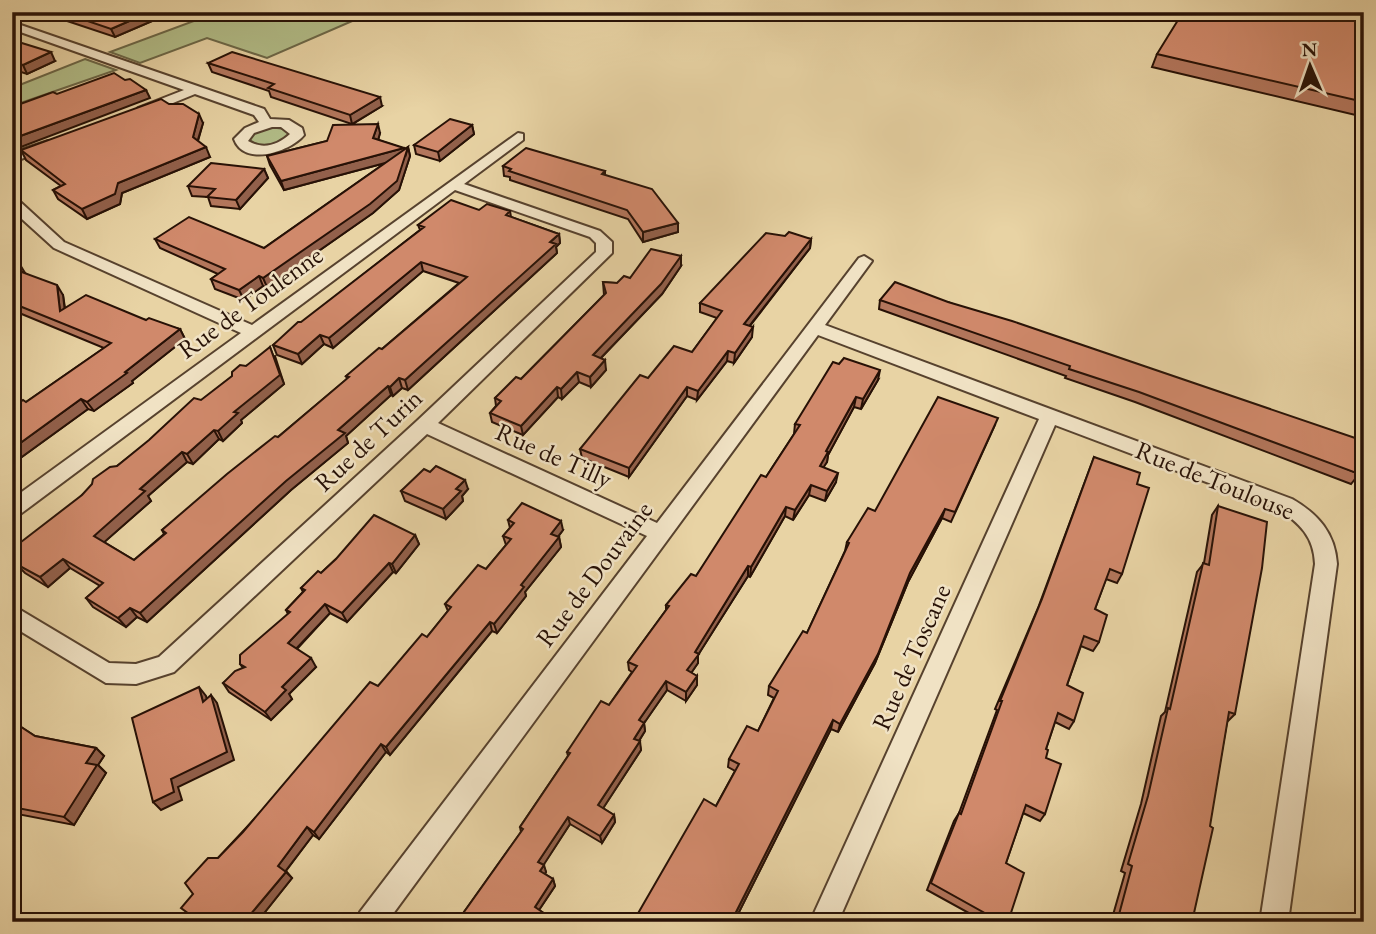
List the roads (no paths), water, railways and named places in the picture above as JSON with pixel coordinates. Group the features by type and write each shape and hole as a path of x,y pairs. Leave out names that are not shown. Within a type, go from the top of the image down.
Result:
{"street":[{"path":"12,24 259,112 267,124"},
{"path":"127,116 196,89"},
{"name":"Rue de Toulenne","path":"12,510 518,137"},
{"path":"12,158 64,139"},
{"name":"Rue de Turin","path":"12,614 106,673 136,674 166,666 602,257 606,247 600,237 589,231 453,185"},
{"path":"12,202 60,245 253,332"},
{"name":"Rue de Douvaine","path":"372,921 864,261"},
{"name":"Rue de Toulouse","path":"814,327 1285,504 1307,518 1322,538 1326,564 1274,922"},
{"name":"Rue de Toscane","path":"824,922 1050,415"},
{"name":"Rue de Tilly","path":"425,425 660,533"}]}
